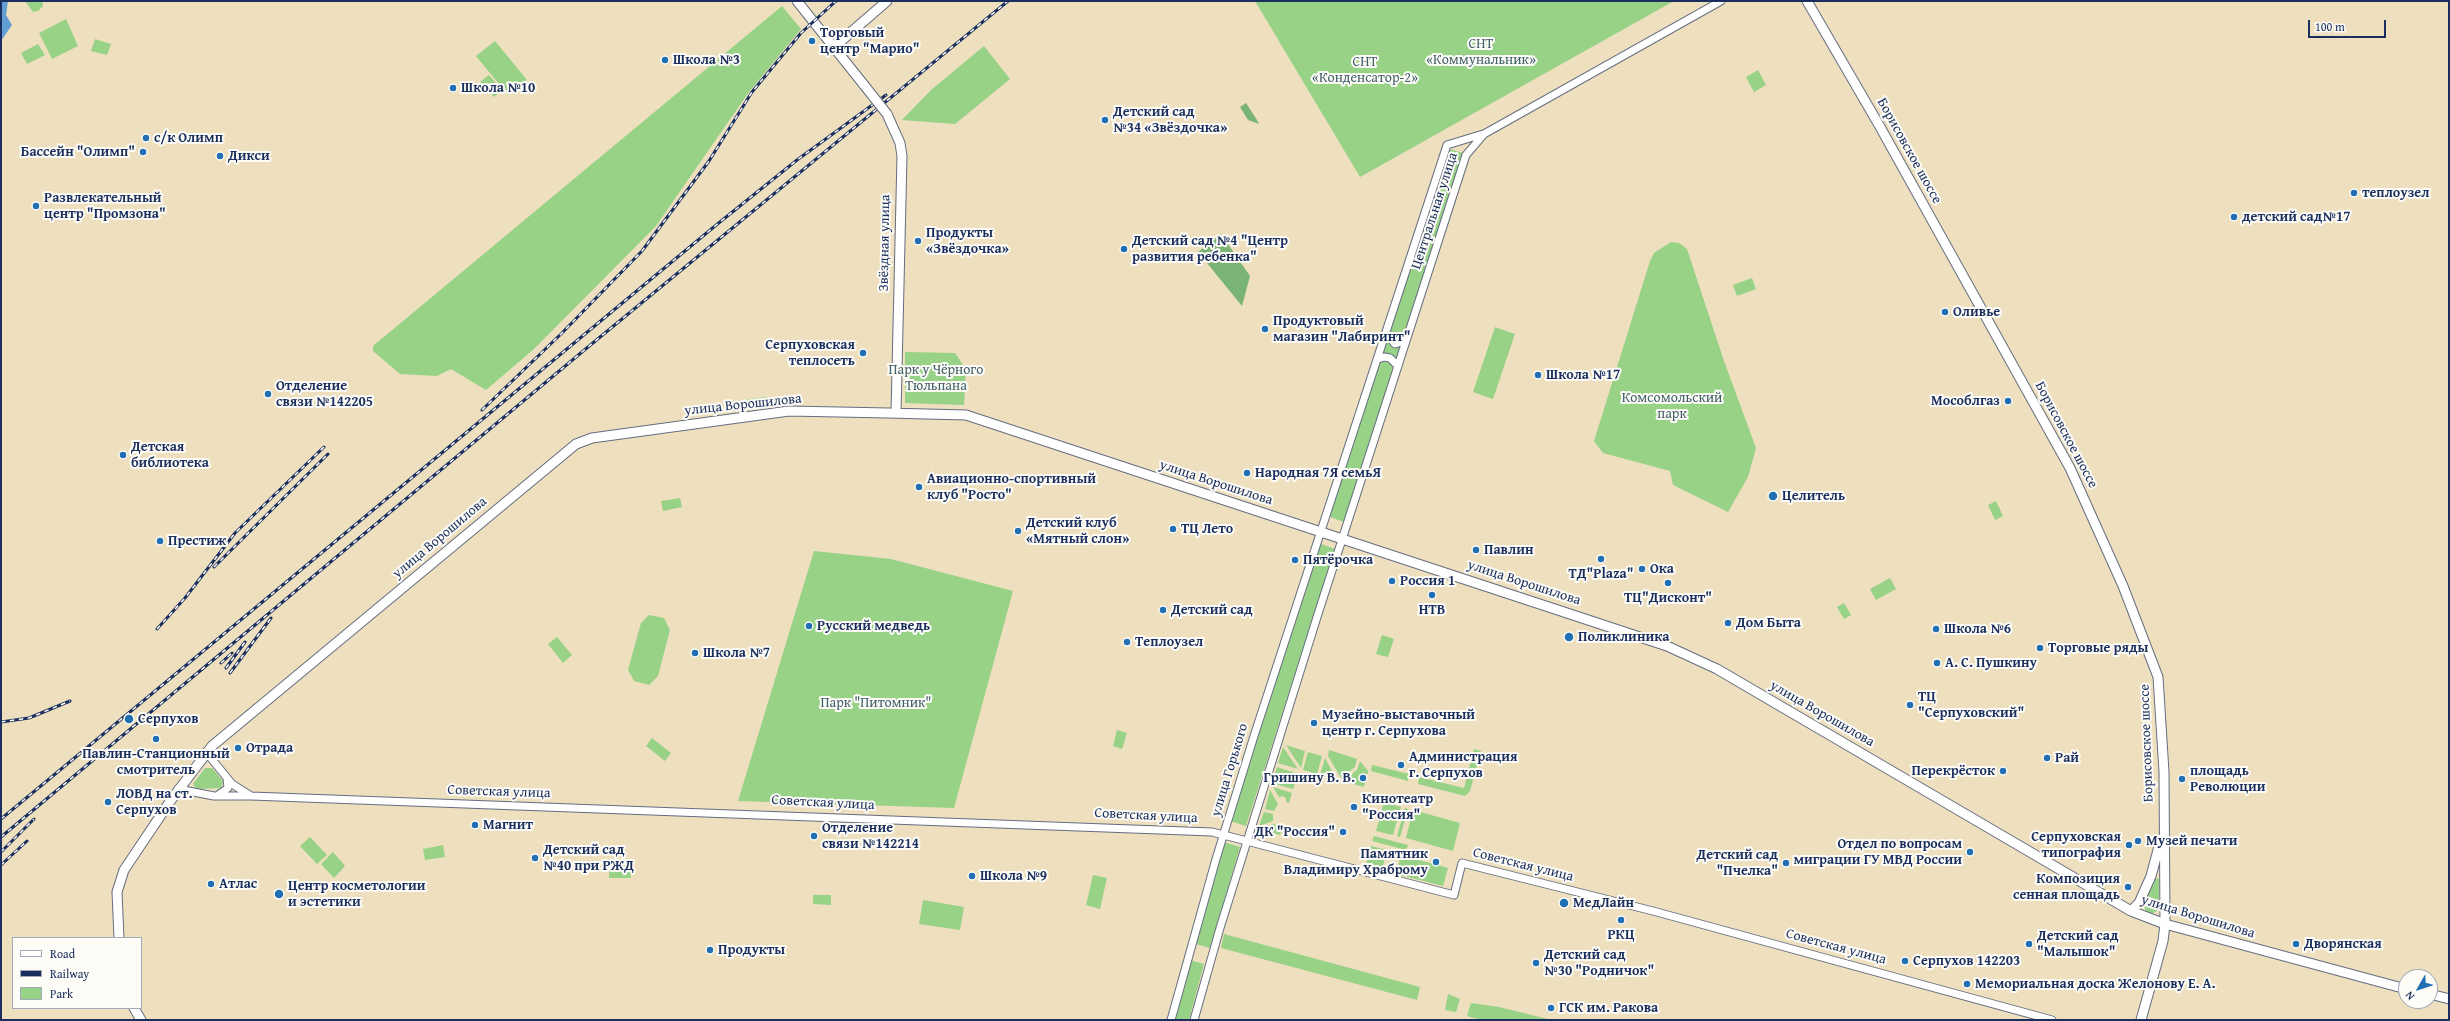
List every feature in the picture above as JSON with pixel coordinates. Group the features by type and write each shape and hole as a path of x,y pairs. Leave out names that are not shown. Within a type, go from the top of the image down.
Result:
{"main road":[{"path":"797,1 834,47 887,1"},
{"name":"Борисовское шоссе","path":"1807,1 2048,428 2090,509 2149,650 2160,684 2166,879 2163,941 2141,1020"},
{"name":"Звёздная улица","path":"834,47 887,114 898,138 902,156 896,413"},
{"name":"улица Ворошилова","path":"119,937 117,892 119,881 128,861 178,789 206,752 264,701 576,444 592,438 611,435 789,411 896,413 966,415 1660,643 1698,658 2131,911 2165,924 2398,986"},
{"path":"2131,911 2139,903 2151,876 2164,830"},
{"path":"2151,876 2158,874 2166,879"},
{"path":"2438,996 2449,999"},
{"path":"135,1009 141,1020"}],"street":[{"name":"Центральная улица","path":"1342,538 1466,155 1484,134 1721,1"},
{"path":"1456,141 1484,134"},
{"name":"Центральная улица","path":"1322,531 1447,144 1456,141"},
{"path":"1456,141 1462,145 1466,155"},
{"path":"1386,333 1390,341 1395,344 1405,341"},
{"path":"1378,359 1384,357 1390,358 1398,366"},
{"name":"улица Горького","path":"1171,1020 1224,834 1322,531"},
{"path":"1194,1020 1247,840 1342,538"},
{"name":"Советская улица","path":"206,752 236,788 251,796 1136,828 1224,834 1454,895 1462,863 1653,911 2052,1020"},
{"path":"214,796 226,792 229,784 227,778"},
{"path":"178,789 214,796 251,796"}],"green space":[{"path":"25,1 42,1 43,6 38,11 33,12"},
{"path":"1255,1 1674,1 1360,177"},
{"path":"782,6 801,29 749,92 656,226 534,349 486,390 451,369 437,376 400,374 373,351 373,346"},
{"path":"66,19 78,46 52,59 39,33"},
{"path":"95,39 111,44 107,55 91,51"},
{"path":"495,41 527,80 508,95 476,56"},
{"path":"38,44 45,55 27,64 21,53"},
{"path":"984,46 1010,79 955,124 902,120 931,90"},
{"path":"1758,70 1766,85 1754,92 1746,77"},
{"path":"489,75 502,90 494,97 480,82"},
{"path":"1246,103 1259,124 1248,120 1240,107"},
{"path":"1449,149 1463,153 1404,337 1395,340 1391,337 1390,331"},
{"path":"1221,234 1250,276 1242,306 1198,252"},
{"name":"Комсомольский парк","path":"1671,242 1679,243 1687,249 1724,361 1756,448 1748,477 1728,512 1673,485 1670,471 1603,453 1594,441 1650,261 1654,253"},
{"path":"1752,278 1756,289 1737,296 1733,285"},
{"path":"1495,327 1515,334 1493,399 1473,392"},
{"path":"1387,340 1393,346 1402,346 1397,361 1381,355"},
{"name":"Парк у Чёрного Тюльпана","path":"905,352 955,353 966,369 964,405 905,403"},
{"path":"1382,361 1393,364 1394,369 1344,522 1330,517 1379,364"},
{"path":"767,397 778,404 736,409 740,404 749,399"},
{"path":"680,498 682,507 663,511 661,501"},
{"path":"1996,501 2003,516 1995,520 1988,505"},
{"path":"1321,544 1335,549 1246,826 1230,821"},
{"name":"Парк \"Питомник\"","path":"814,551 891,559 1013,591 954,808 738,801"},
{"path":"1890,578 1896,589 1876,600 1870,589"},
{"path":"1844,603 1851,615 1844,619 1837,607"},
{"path":"649,615 664,618 670,630 658,676 649,685 634,681 628,670 641,623"},
{"path":"1382,635 1394,639 1388,657 1376,654"},
{"path":"557,637 572,655 563,663 548,644"},
{"path":"1117,730 1127,733 1122,749 1113,746"},
{"path":"652,738 671,753 665,761 646,746"},
{"path":"1286,745 1305,751 1301,768"},
{"path":"1283,747 1298,769 1278,763"},
{"path":"1474,749 1481,751 1470,791 1465,796 1418,784 1419,777 1464,788"},
{"path":"1329,750 1357,759 1355,767 1341,778 1328,756"},
{"path":"1308,752 1322,756 1317,774 1303,770"},
{"path":"1325,758 1337,780 1320,775"},
{"path":"1360,761 1368,771 1368,774 1360,774 1358,779 1365,783 1364,787 1343,781 1357,770"},
{"path":"1372,765 1409,774 1408,781 1371,771"},
{"path":"1277,767 1298,774 1293,789 1272,783"},
{"path":"205,768 212,768 223,781 221,788 196,789 193,784"},
{"path":"1273,787 1292,793 1289,803 1286,802 1286,798 1283,796 1279,797"},
{"path":"1270,790 1278,804 1274,811 1265,809"},
{"path":"1384,802 1401,807 1393,835 1376,831"},
{"path":"1405,808 1408,809 1400,837 1397,836"},
{"path":"1413,810 1460,823 1453,851 1406,838"},
{"path":"1264,812 1273,814 1273,821 1259,826"},
{"path":"1274,824 1282,829 1280,835 1260,829"},
{"path":"1374,836 1408,845 1406,850 1372,841"},
{"path":"310,837 327,855 317,864 300,846"},
{"path":"1224,842 1240,847 1210,948 1196,944"},
{"path":"443,845 445,857 425,860 423,849"},
{"path":"1371,846 1387,850 1382,869 1366,865"},
{"path":"333,852 345,866 334,878 321,864"},
{"path":"1401,855 1448,868 1443,886 1396,874"},
{"path":"609,859 630,859 631,878 609,878"},
{"path":"1093,875 1107,878 1100,909 1086,905"},
{"path":"2153,877 2159,879 2159,905 2157,911 2151,914 2146,911 2144,907"},
{"path":"813,895 831,895 831,905 813,904"},
{"path":"923,900 964,907 960,930 919,924"},
{"path":"1224,934 1420,987 1417,1000 1221,948"},
{"path":"1190,960 1204,964 1189,1020 1177,1020 1175,1019"},
{"path":"1448,994 1460,999 1456,1012 1445,1010"},
{"path":"1471,1003 1499,1007 1552,1020 1481,1020 1467,1016"}],"water":[{"path":"1,1 8,1 6,15 12,25 1,41"}],"railway":[{"path":"482,410 561,334 642,251 709,161 752,92 801,33 836,1"},
{"path":"1,837 588,347 1008,1"},
{"path":"1,819 715,226 797,160 886,95"},
{"path":"157,629 185,598 235,533 324,447"},
{"path":"214,567 328,454"},
{"path":"230,673 271,618"},
{"path":"226,668 245,642"},
{"path":"221,663 232,653"},
{"path":"1,722 29,718 70,701"},
{"path":"1,852 34,819"},
{"path":"1,865 27,841"}],"place":[{"name":"Торговый центр \"Марио\"","path":"812,41"},
{"name":"Школа №3","path":"665,60"},
{"name":"Школа №10","path":"453,88"},
{"name":"Детский сад №34 «Звёздочка»","path":"1105,120"},
{"name":"с/к Олимп","path":"146,138"},
{"name":"Бассейн \"Олимп\"","path":"143,152"},
{"name":"Дикси","path":"220,156"},
{"name":"теплоузел","path":"2354,193"},
{"name":"Развлекательный центр \"Промзона\"","path":"36,206"},
{"name":"детский сад№17","path":"2234,217"},
{"name":"Продукты «Звёздочка»","path":"918,241"},
{"name":"Детский сад №4 \"Центр развития ребенка\"","path":"1124,249"},
{"name":"Оливье","path":"1945,312"},
{"name":"Продуктовый магазин \"Лабиринт\"","path":"1265,329"},
{"name":"Серпуховская теплосеть","path":"863,353"},
{"name":"Школа №17","path":"1538,375"},
{"name":"Отделение связи №142205","path":"268,394"},
{"name":"Мособлгаз","path":"2008,401"},
{"name":"Детская библиотека","path":"123,455"},
{"name":"Народная 7Я семьЯ","path":"1247,473"},
{"name":"Авиационно-спортивный клуб \"Росто\"","path":"919,487"},
{"name":"Целитель","path":"1773,496"},
{"name":"ТЦ Лето","path":"1173,529"},
{"name":"Детский клуб «Мятный слон»","path":"1018,531"},
{"name":"Престиж","path":"160,541"},
{"name":"Павлин","path":"1476,550"},
{"name":"ТД\"Plaza\"","path":"1601,559"},
{"name":"Пятёрочка","path":"1295,560"},
{"name":"Ока","path":"1642,569"},
{"name":"Россия 1","path":"1392,581"},
{"name":"ТЦ\"Дисконт\"","path":"1668,583"},
{"name":"НТВ","path":"1432,595"},
{"name":"Детский сад","path":"1163,610"},
{"name":"Дом Быта","path":"1728,623"},
{"name":"Русский медведь","path":"809,626"},
{"name":"Школа №6","path":"1936,629"},
{"name":"Поликлиника","path":"1569,637"},
{"name":"Теплоузел","path":"1127,642"},
{"name":"Торговые ряды","path":"2040,648"},
{"name":"Школа №7","path":"695,653"},
{"name":"А. С. Пушкину","path":"1937,663"},
{"name":"ТЦ \"Серпуховский\"","path":"1910,705"},
{"name":"Серпухов","path":"129,719"},
{"name":"Музейно-выставочный центр г. Серпухова","path":"1314,723"},
{"name":"Павлин-Станционный смотритель","path":"156,739"},
{"name":"Отрада","path":"238,748"},
{"name":"Рай","path":"2047,758"},
{"name":"Администрация г. Серпухов","path":"1401,765"},
{"name":"Перекрёсток","path":"2003,771"},
{"name":"Гришину В. В.","path":"1363,778"},
{"name":"площадь Революции","path":"2182,779"},
{"name":"ЛОВД на ст. Серпухов","path":"108,802"},
{"name":"Кинотеатр \"Россия\"","path":"1354,807"},
{"name":"Магнит","path":"475,825"},
{"name":"ДК \"Россия\"","path":"1343,832"},
{"name":"Отделение связи №142214","path":"814,836"},
{"name":"Музей печати","path":"2138,841"},
{"name":"Серпуховская типография","path":"2129,845"},
{"name":"Отдел по вопросам миграции ГУ МВД России","path":"1970,852"},
{"name":"Детский сад №40 при РЖД","path":"535,858"},
{"name":"Памятник Владимиру Храброму","path":"1436,862"},
{"name":"Детский сад \"Пчелка\"","path":"1786,863"},
{"name":"Школа №9","path":"972,876"},
{"name":"Атлас","path":"211,884"},
{"name":"Композиция сенная площадь","path":"2128,887"},
{"name":"Центр косметологии и эстетики","path":"279,894"},
{"name":"МедЛайн","path":"1564,903"},
{"name":"РКЦ","path":"1621,920"},
{"name":"Детский сад \"Малышок\"","path":"2029,944"},
{"name":"Дворянская","path":"2296,944"},
{"name":"Продукты","path":"710,950"},
{"name":"Серпухов 142203","path":"1905,961"},
{"name":"Детский сад №30 \"Родничок\"","path":"1536,963"},
{"name":"Мемориальная доска Желонову Е. А.","path":"1967,984"},
{"name":"ГСК им. Ракова","path":"1551,1008"}],"park label":[{"name":"СНТ «Коммунальник»","path":"1481,52"},
{"name":"СНТ «Конденсатор-2»","path":"1365,70"}]}
